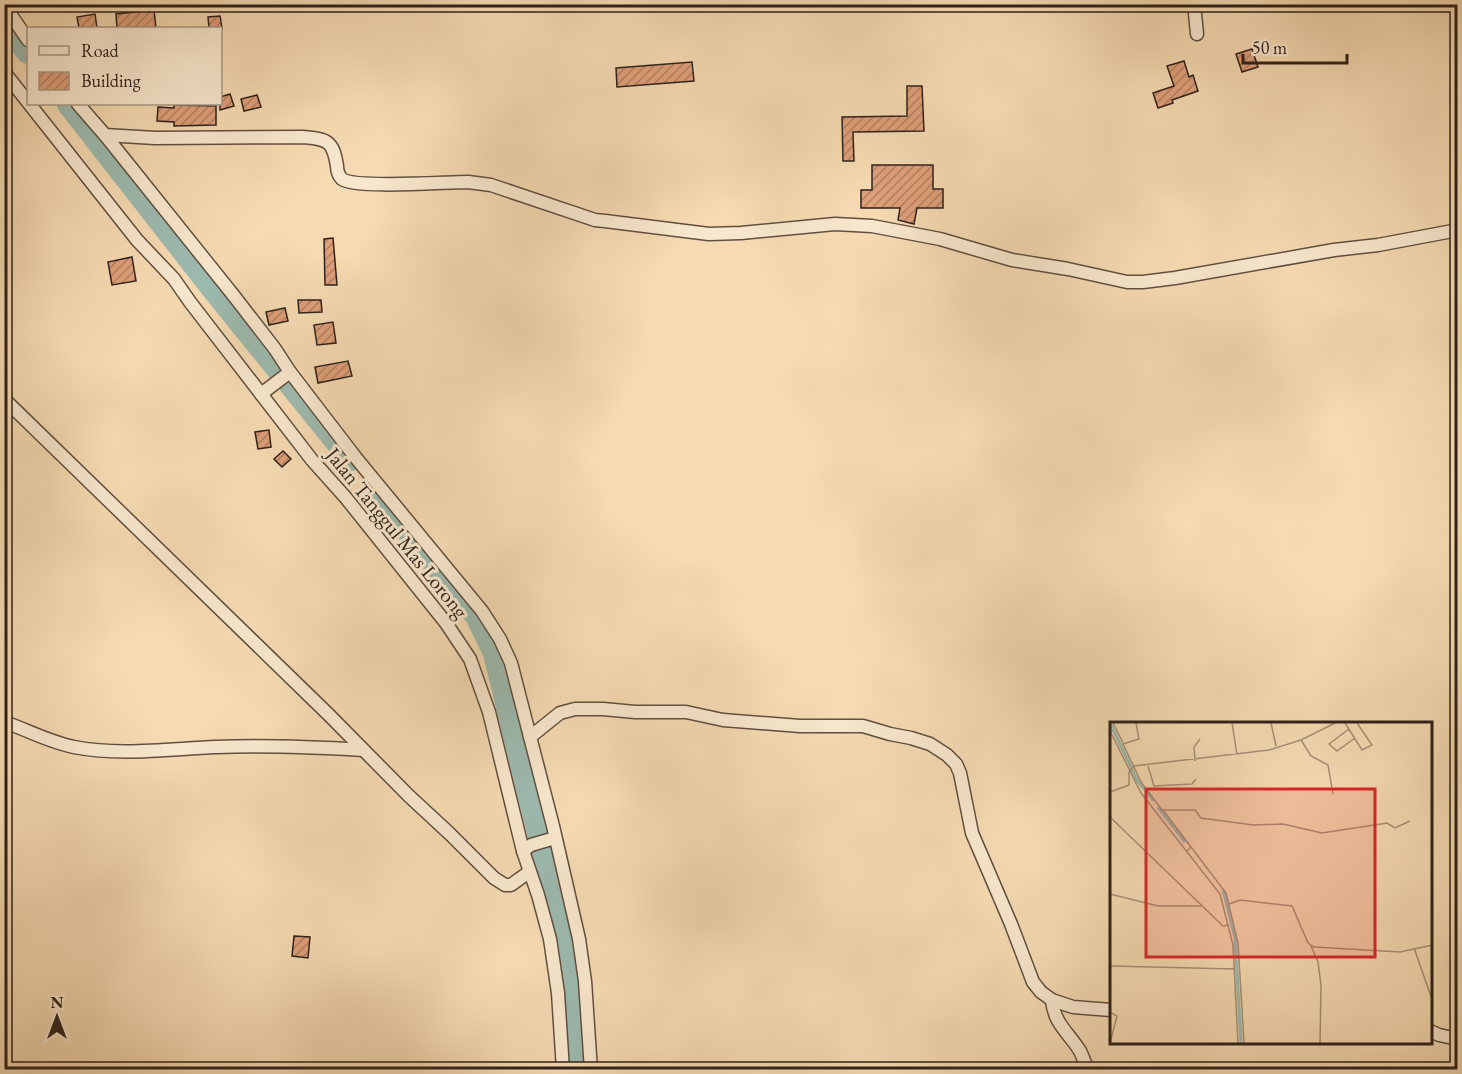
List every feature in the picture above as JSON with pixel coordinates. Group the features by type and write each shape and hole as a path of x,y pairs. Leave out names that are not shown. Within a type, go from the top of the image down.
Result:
{"street":[{"path":"1194,4 1197,34"},
{"path":"4,5 27,39"},
{"name":"Jalan Tanggul Mas Lorong","path":"4,72 27,102"},
{"name":"Jalan Tanggul Mas Lorong","path":"29,105 137,240 174,279 312,460 346,498 446,623 470,659 489,712 527,848 530,872 543,911 552,950 558,993 563,1070"},
{"path":"79,105 275,349 281,379 356,458 482,611 500,639 511,663 579,939 585,981 591,1070"},
{"path":"105,135 154,138 244,136 324,139 331,145 340,178 353,183 481,183 595,220 709,234 835,224 873,226 940,239 1012,260 1127,282 1175,278 1458,230"},
{"path":"261,394 281,379"},
{"path":"4,399 114,504 408,796 501,883 511,885 530,872"},
{"path":"530,736 560,713 574,709 603,709 634,712 686,712 723,720 800,726 863,726 930,744 951,759 960,772 972,833 1033,982 1052,1000 1073,1007 1110,1010"},
{"path":"4,722 54,742 103,750 290,747 363,750"},
{"path":"527,848 553,838"},
{"path":"1052,1000 1056,1019 1080,1051 1088,1070"},
{"path":"1432,1032 1458,1039"}],"building":[{"path":"154,10 156,27 117,27 116,14"},
{"path":"95,14 97,27 79,27 77,17"},
{"path":"220,16 222,27 209,27 208,17"},
{"path":"1252,49 1258,67 1242,72 1236,54"},
{"path":"1184,61 1189,77 1193,75 1198,91 1172,100 1173,103 1158,108 1153,93 1174,86 1167,66"},
{"path":"692,62 694,81 617,87 616,68"},
{"path":"907,86 922,86 924,131 853,132 854,161 843,161 842,117 907,116"},
{"path":"230,94 234,106 220,110 222,96"},
{"path":"257,95 261,107 244,111 241,99"},
{"path":"174,105 216,106 216,125 174,126 174,122 157,121 158,107 174,108"},
{"path":"872,165 933,165 933,189 943,189 943,208 917,208 914,224 898,220 900,208 861,208 861,190 872,190"},
{"path":"333,238 337,285 325,285 324,239"},
{"path":"132,257 136,281 112,285 108,262"},
{"path":"298,300 321,300 322,312 299,313"},
{"path":"285,308 288,321 269,325 266,312"},
{"path":"333,322 336,343 317,345 314,325"},
{"path":"348,361 352,376 318,383 315,367"},
{"path":"269,430 271,447 258,449 255,432"},
{"path":"283,451 291,459 282,467 274,459"},
{"path":"294,936 310,937 308,958 292,956"}],"waterway":[{"path":"4,21 27,51"},
{"path":"70,105 211,286 351,459"},
{"path":"378,494 477,616 495,653 569,949 579,1070"}]}
